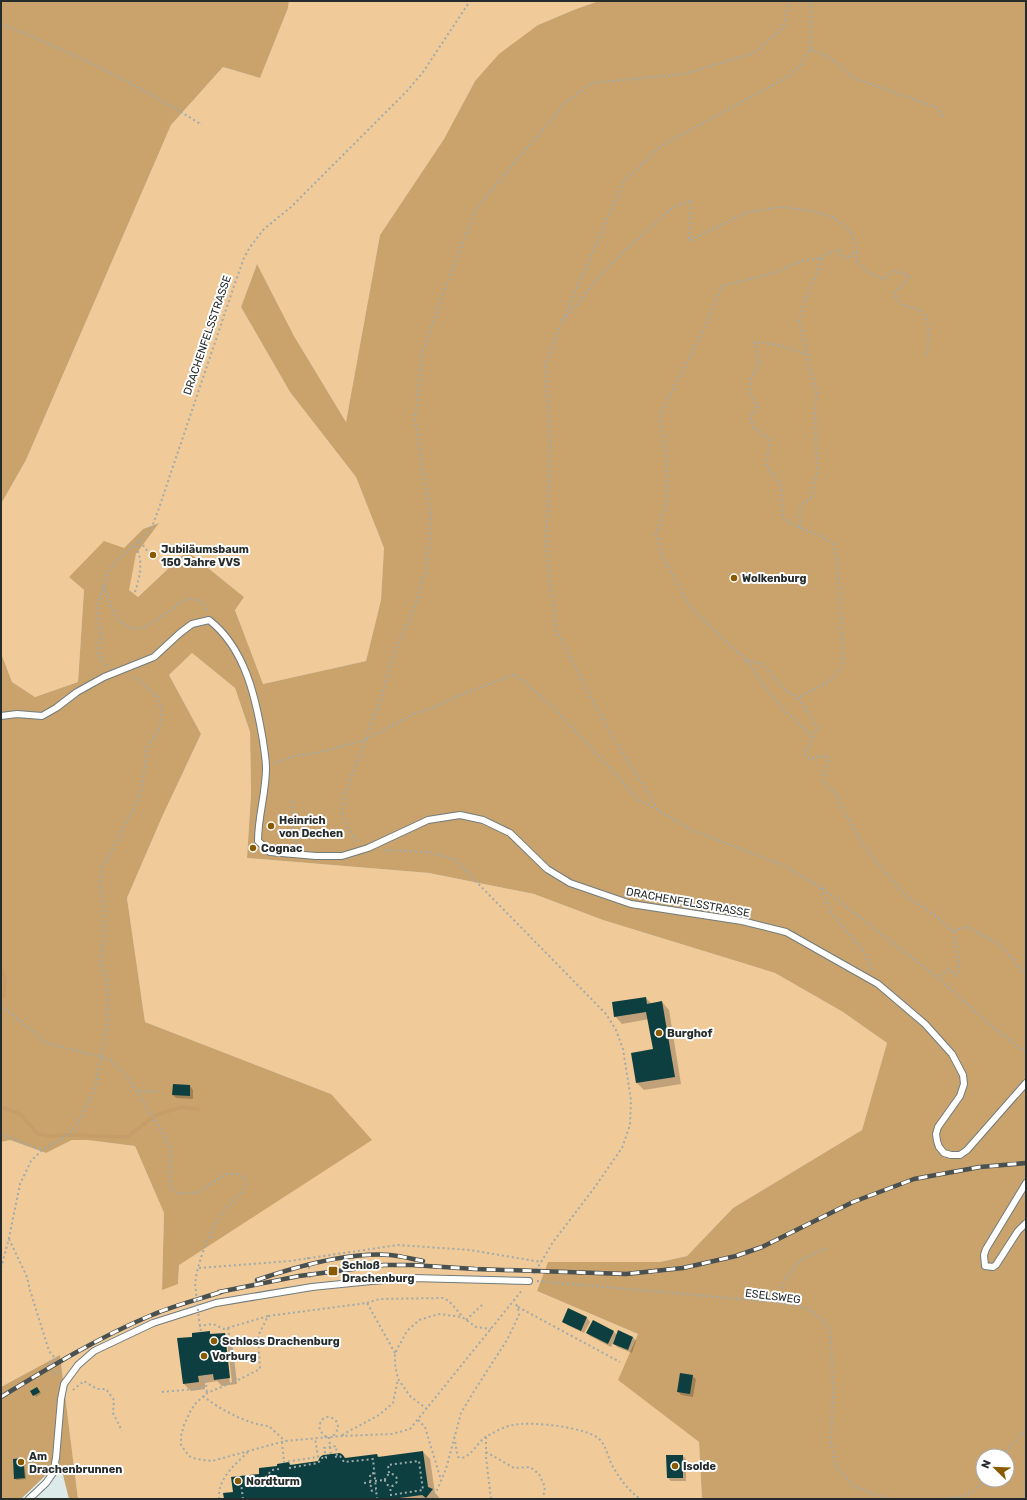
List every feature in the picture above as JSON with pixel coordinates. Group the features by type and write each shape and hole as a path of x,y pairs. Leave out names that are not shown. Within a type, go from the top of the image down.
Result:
{"lane":[{"path":"1,716 17,714 42,716 56,708 77,692 120,670 154,657 192,624 209,620"},
{"name":"DRACHENFELSSTRASSE","path":"209,620 223,633 239,657 250,681 259,717 266,766 266,783 258,827 258,841 270,852 299,855 342,856 365,849 428,820 460,815 483,820 510,833 547,869 570,883 630,904 742,921 786,932 878,984 938,1037 952,1054 963,1074 964,1084 960,1096 938,1126 936,1134 939,1147 944,1152 951,1155 960,1155 967,1150 1026,1083"},
{"path":"1026,1183 986,1249 984,1261 985,1266 993,1268 996,1265 1011,1241 1026,1223"},
{"path":"29,1499 46,1483 53,1473 64,1384 78,1365 94,1351 154,1323 216,1303 312,1287 412,1278 530,1281"}],"path":[{"name":"DRACHENFELSSTRASSE","path":"1,1268 20,1184 31,1161 42,1150 68,1134 78,1123 96,1085 107,1025 108,998 107,981 101,962 104,935 104,909 100,884 102,869 138,800 144,775 146,751 160,726 162,710 157,697 139,680 120,670 106,666 98,654 101,634 97,605 108,573 114,564 140,541 152,526 235,283 244,258 250,247 264,229 291,207 407,91 423,72 470,1"},
{"path":"530,1281 554,1242 622,1148 630,1125 631,1100 623,1049 616,1030 606,1014 455,860 430,852 398,852 365,849 344,821 342,809 345,794 396,648 415,608 426,570 431,519 416,418 423,351 476,209 565,103 591,83 684,74 754,53 783,28 790,1"},
{"path":"659,811 604,722 556,630 546,543 551,444 545,366 561,323 624,181 661,146 789,76 802,63 810,49 811,1"},
{"path":"1,24 42,40 105,69 161,99 202,125"},
{"path":"810,49 837,63 853,78 936,107 943,117"},
{"path":"561,323 603,272 672,208 690,200 689,241 747,212 782,207 812,211 833,217 850,231 857,250 856,261 870,274 885,279 894,271 910,276 894,294 902,306 916,308 926,316 929,333 926,356"},
{"path":"813,737 781,707 764,686 750,664 691,608 664,559 656,535 666,504 667,481 667,466 660,415 702,333 722,286 774,273 801,261 821,258 830,252 840,250 842,258 857,250"},
{"path":"800,528 800,506 811,498 817,472 814,408 817,392 809,368 808,355 799,322 804,302 816,276 821,258"},
{"path":"798,698 833,679 843,665 838,560 833,544 819,534 800,528 783,519 780,482 767,468 769,440 753,427 750,416 758,409 750,394 751,378 760,362 754,342 779,345 808,355"},
{"path":"140,541 154,560"},
{"path":"135,546 140,553 141,575 135,592"},
{"path":"104,585 113,613 119,620 130,628 143,627 165,614 179,603 190,599 203,602 208,612 209,620"},
{"path":"745,660 762,664 786,691 798,698 818,728 805,752 805,756 810,759 825,755 829,760 822,781 838,796 840,804 864,847 907,897 932,913 953,931 959,966 956,976 948,969 938,978"},
{"path":"266,766 294,756 317,754 365,740 414,714 514,674 555,709 639,800 694,831 780,864 820,887 938,978 995,1029 1026,1053"},
{"path":"292,800 295,838 299,855"},
{"path":"820,887 830,911 862,951 878,984"},
{"path":"953,931 968,927 999,944 1026,975"},
{"path":"1,1005 46,1043 102,1057 111,1062 125,1074 166,1138 171,1152 169,1178 172,1189 180,1194 198,1192 226,1174 237,1174 245,1178 246,1185 240,1194 223,1211 206,1241 195,1284 199,1326 201,1332"},
{"path":"135,1090 160,1092"},
{"path":"1,1134 42,1150"},
{"path":"9,1238 27,1276 48,1351 56,1359 48,1364 54,1374 58,1372"},
{"path":"199,1268 290,1260 398,1245 470,1250 541,1262"},
{"path":"775,1302 786,1278 798,1261 828,1247"},
{"path":"308,1257 312,1287"},
{"name":"ESELSWEG","path":"530,1281 775,1302 807,1308 825,1322 830,1335 833,1393 831,1444 836,1466 853,1486 888,1499"},
{"path":"268,1316 258,1336 260,1369 207,1393 202,1396 191,1410 181,1436 181,1445 189,1456 196,1459 212,1461 285,1441 341,1436 392,1434 410,1429 520,1293"},
{"path":"199,1326 213,1324 224,1329 268,1316 367,1303 379,1299 443,1298 449,1301 462,1317 476,1327 491,1329"},
{"path":"431,1499 437,1490 446,1469 461,1413 470,1396 507,1340 519,1315 518,1307 514,1301"},
{"path":"367,1303 395,1353"},
{"path":"466,1320 482,1305"},
{"path":"518,1307 620,1362"},
{"path":"341,1436 379,1415 393,1403 398,1379 395,1364 395,1353 407,1331 419,1320 439,1314 462,1317"},
{"path":"228,1328 236,1381"},
{"path":"205,1375 207,1393"},
{"path":"398,1379 410,1396 427,1409"},
{"path":"73,1390 84,1380 97,1389 106,1389 114,1400 113,1413 122,1431"},
{"path":"162,1392 206,1388"},
{"path":"202,1396 213,1404 258,1425 269,1426 285,1441"},
{"path":"326,1417 332,1417 337,1421 338,1426 337,1432 329,1437 320,1432 319,1426 321,1421 326,1417"},
{"path":"418,1420 425,1427 441,1481"},
{"path":"454,1437 458,1447 457,1454 460,1458 462,1458 468,1455 486,1437 512,1425 542,1423 568,1427 596,1436 601,1439 604,1444 611,1464 622,1481 640,1499"},
{"path":"1009,1448 1026,1429"},
{"path":"329,1437 331,1454"},
{"path":"486,1437 486,1452 491,1499"},
{"path":"282,1442 284,1462 318,1457 315,1438"},
{"path":"289,1468 318,1463 322,1458 326,1458 324,1448 336,1446 336,1457 340,1456 344,1462 373,1459 377,1499"},
{"path":"219,1499 221,1486 230,1469 251,1450"},
{"path":"486,1452 514,1468 530,1467 539,1474 545,1487 543,1499"},
{"path":"419,1461 423,1490 391,1495 390,1486 387,1485 385,1480 389,1473 388,1465 419,1461"},
{"path":"262,1481 272,1470 279,1469"},
{"path":"374,1473 370,1474 372,1490 376,1490"},
{"path":"389,1473 395,1474 398,1480 394,1486 390,1486"},
{"path":"243,1499 241,1483 290,1478"},
{"path":"375,1482 385,1480"},
{"path":"364,1483 371,1482"},
{"path":"944,1499 968,1496 977,1488"}],"shaded area":[{"path":"1,1 289,1 288,8 260,78 223,67 171,125 26,460 1,504"},
{"path":"289,1 599,1 538,25 475,81 444,139 380,235 346,422 294,336 257,264 241,307 290,392 356,477 384,548 381,600 366,661 263,684 235,610 244,597 187,551 138,597 128,590 136,554 158,523 143,529 124,548 69,577 84,590 78,682 35,697 12,682 1,653 1,504 26,460 171,125 223,67 260,78 288,8"},
{"path":"599,1 1026,1 1026,1499 702,1499 699,1442 618,1380 638,1334 537,1291 548,1262 660,1262 687,1256 733,1208 862,1130 887,1043 843,1012 775,973 603,920 534,894 429,873 247,858 251,794 250,732 235,688 192,653 169,675 201,734 162,817 127,898 145,1022 331,1094 372,1140 179,1265 178,1284 162,1290 164,1213 135,1146 87,1140 72,1140 46,1153 10,1140 1,1142 1,653 12,682 35,697 78,682 84,590 69,577 104,541 124,548 143,529 159,523 136,554 129,590 138,597 187,551 244,597 235,610 263,684 366,661 381,600 384,548 356,477 290,392 241,307 257,264 294,336 346,422 380,235 444,139 475,81 499,54 538,25"},
{"path":"192,653 235,688 250,732 251,794 247,858 429,873 534,894 603,920 775,973 843,1012 887,1043 862,1130 733,1208 687,1256 660,1262 549,1262 537,1291 638,1334 619,1380 699,1442 702,1499 78,1499 60,1355 1,1387 1,1142 10,1140 46,1153 72,1140 87,1140 135,1146 164,1213 162,1289 178,1284 179,1265 331,1094 145,1022 127,898 162,817 201,734 169,675"},
{"path":"60,1355 78,1499 69,1499 63,1475 47,1474 21,1499 1,1499 1,1387"}],"building":[{"name":"Burghof","path":"646,997 647,1004 662,1001 675,1077 636,1083 631,1053 653,1049 646,1012 614,1017 612,1002"},
{"path":"173,1084 190,1085 190,1096 172,1095"},
{"path":"568,1308 587,1317 581,1331 562,1322"},
{"path":"593,1320 614,1331 608,1344 586,1333"},
{"path":"618,1330 633,1337 628,1350 613,1344"},
{"name":"Vorburg","path":"210,1331 210,1334 225,1333 230,1378 214,1380 213,1374 198,1376 199,1382 183,1384 177,1338 192,1337 192,1333"},
{"path":"680,1373 693,1375 690,1394 677,1392"},
{"path":"37,1387 40,1392 33,1396 30,1391"},
{"path":"423,1451 428,1487 433,1489 426,1498 422,1495 392,1499 224,1499 223,1493 233,1492 231,1477 259,1474 259,1468 277,1466 277,1464 289,1462 290,1465 318,1461 323,1455 340,1453 345,1458 377,1454 378,1457"},
{"name":"Isolde","path":"666,1455 683,1455 683,1478 667,1478"},
{"path":"23,1458 25,1478 14,1479 13,1459"}],"waterway":[{"path":"1,968 5,977 4,996"},
{"path":"1,1107 20,1114 38,1134 49,1136 68,1135 127,1137 156,1115 182,1107 198,1109"}],"railway":[{"path":"219,1292 299,1276 384,1265 626,1274 683,1268 736,1256 762,1247 853,1202 914,1179 980,1167 1026,1163"},
{"path":"257,1280 288,1270 340,1258 357,1256 390,1255 423,1261"},
{"path":"1,1397 75,1353 113,1333 170,1308 224,1291"}],"place":[{"name":"Jubiläumsbaum 150 Jahre VVS","path":"153,555"},
{"name":"Wolkenburg","path":"734,578"},
{"name":"Heinrich von Dechen","path":"271,826"},
{"name":"Cognac","path":"253,848"},
{"name":"Burghof","path":"659,1033"},
{"name":"Schloß Drachenburg","path":"333,1271"},
{"name":"Schloss Drachenburg","path":"214,1341"},
{"name":"Vorburg","path":"204,1356"},
{"name":"Am Drachenbrunnen","path":"21,1462"},
{"name":"Isolde","path":"675,1466"},
{"name":"Nordturm","path":"238,1481"}]}
